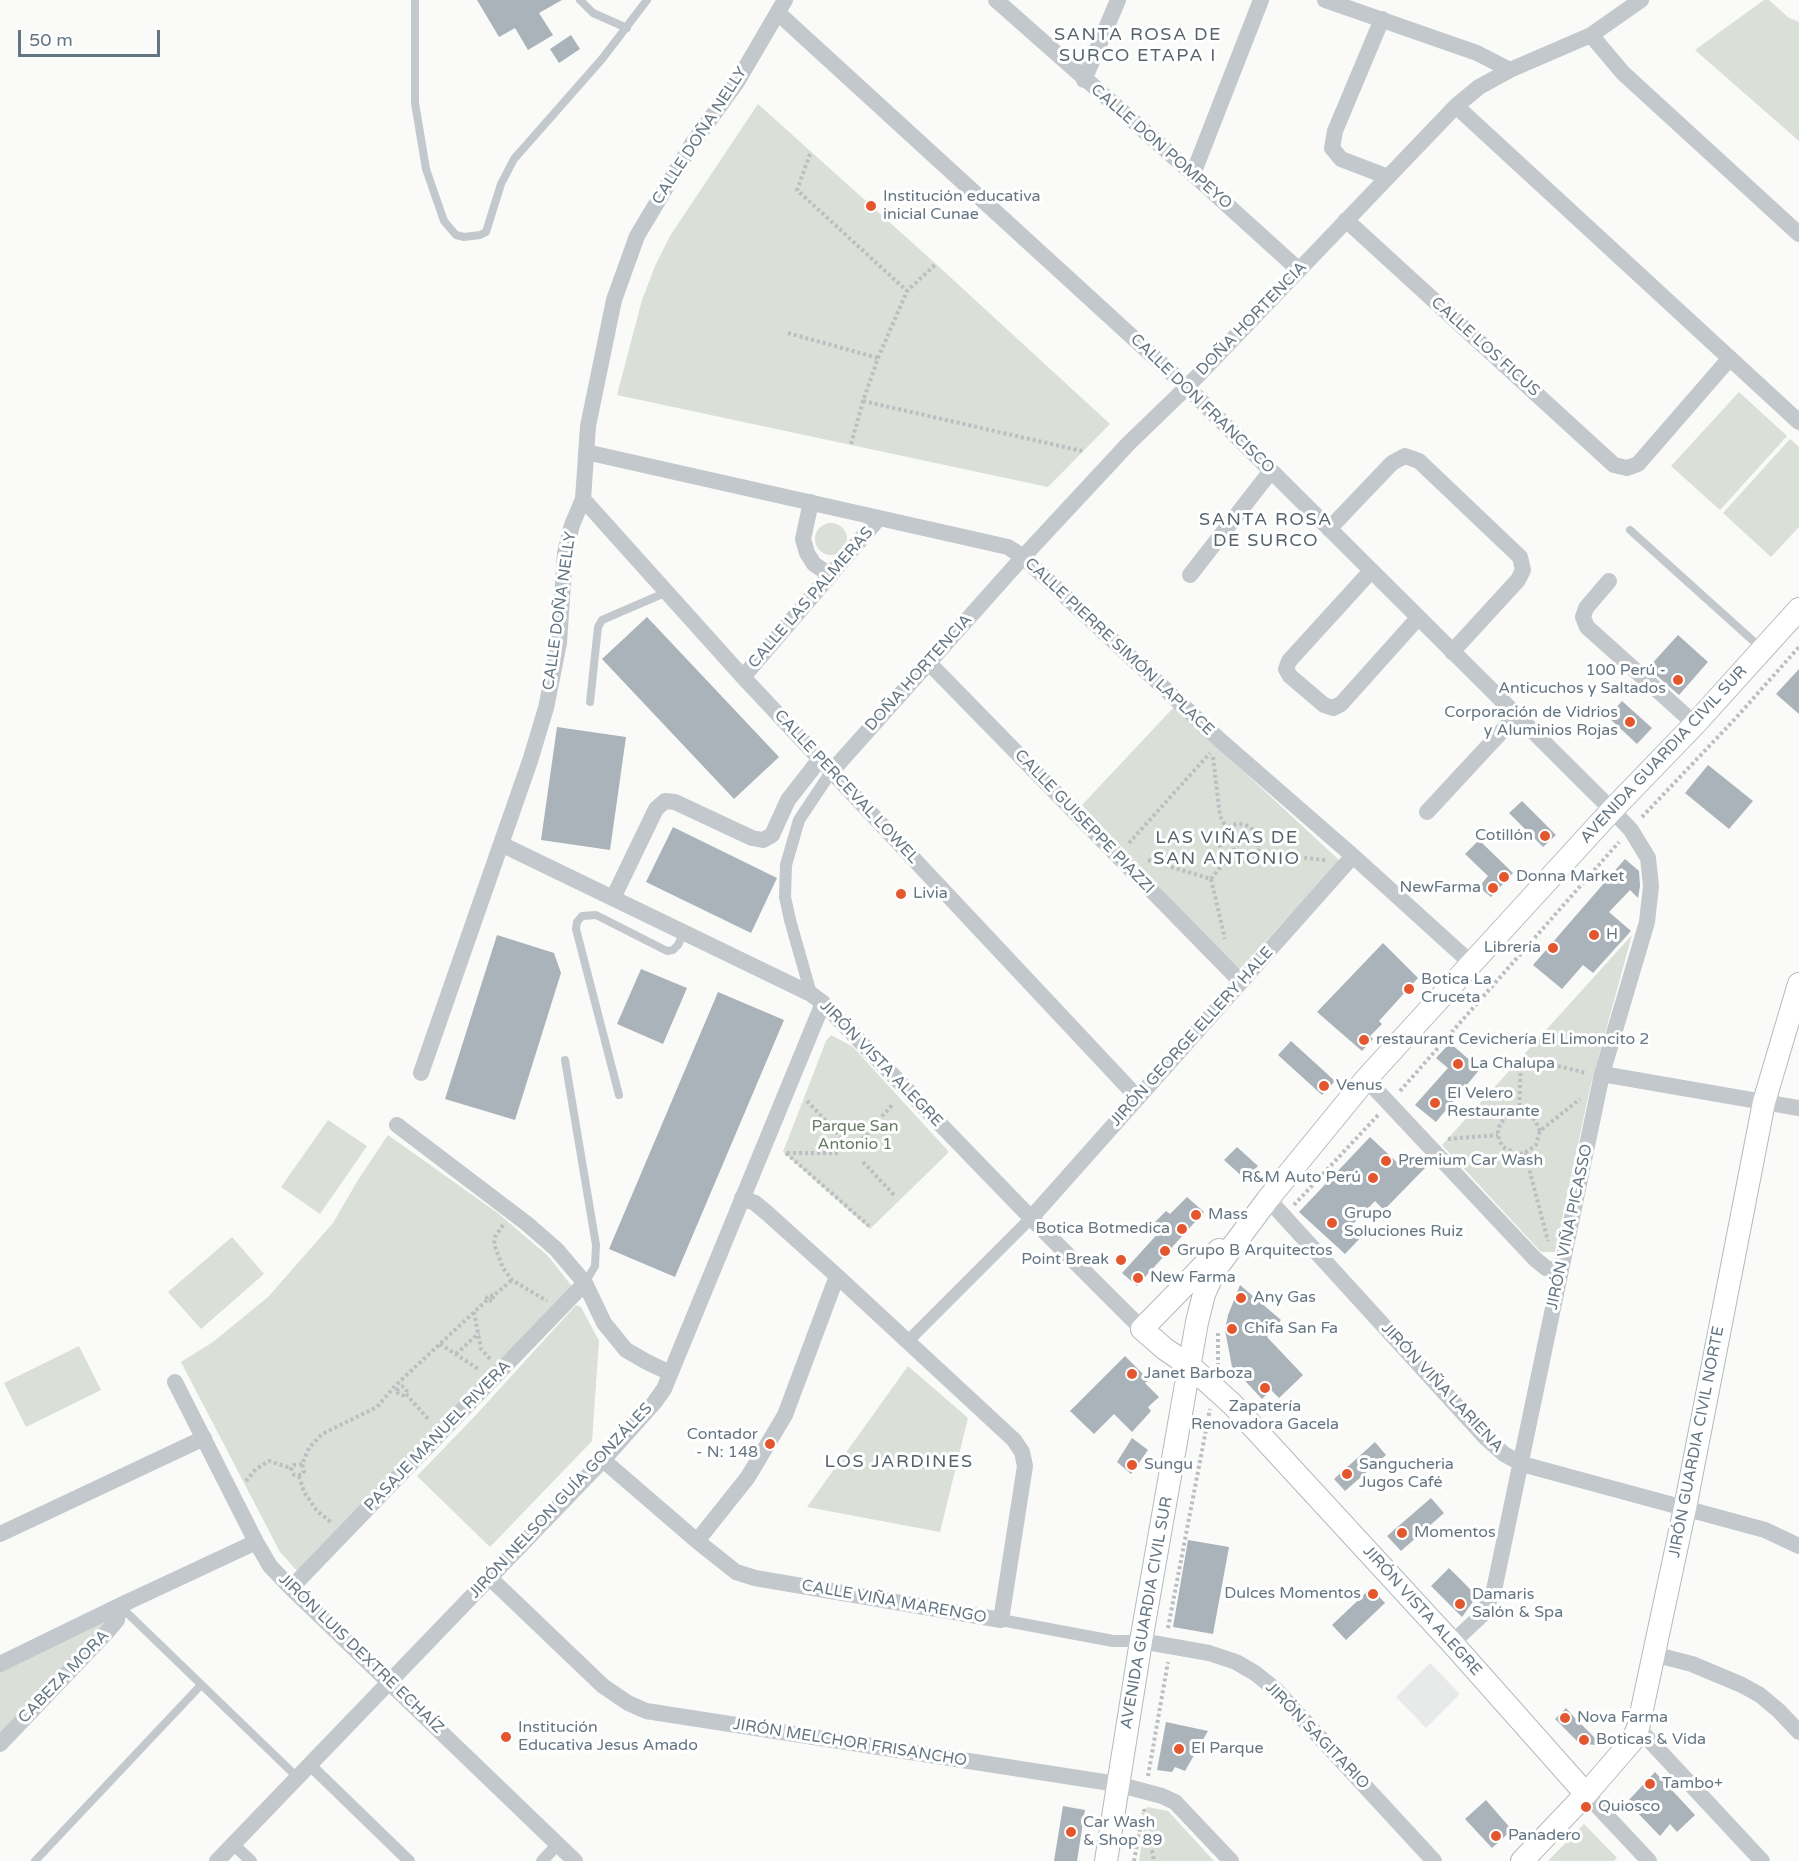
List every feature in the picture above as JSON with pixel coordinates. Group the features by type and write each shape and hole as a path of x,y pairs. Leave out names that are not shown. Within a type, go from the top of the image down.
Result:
{"main road":[{"name":"AVENIDA GUARDIA CIVIL SUR","path":"1106,1861 1141,1641 1190,1366 1204,1294 1215,1270 1268,1199 1366,1079 1799,609"},
{"name":"JIRÓN GUARDIA CIVIL NORTE","path":"1522,1861 1586,1794 1632,1741 1638,1728 1685,1508 1764,1102 1799,984"},
{"name":"AVENIDA GUARDIA CIVIL SUR","path":"1142,1329 1268,1199"},
{"path":"1142,1329 1190,1366"},
{"name":"JIRÓN VISTA ALEGRE","path":"1190,1366 1232,1404 1586,1794"}],"street":[{"name":"CALLE DON POMPEYO","path":"996,0 1299,270"},
{"path":"1084,80 1118,0"},
{"path":"1193,174 1261,0"},
{"path":"1325,0 1477,53 1510,70"},
{"name":"DOÑA HORTENCIA","path":"831,772 1023,556 1129,443 1187,387 1456,106 1479,87 1510,70 1591,35 1641,0"},
{"name":"CALLE DON FRANCISCO","path":"781,6 1187,387 1612,810"},
{"name":"CALLE DOÑA NELLY","path":"421,1073 546,708 559,643 565,553 572,525 583,499 588,426 614,300 637,236 692,144 737,82 781,6"},
{"path":"1382,19 1335,131 1332,148 1341,159 1388,177"},
{"path":"1591,35 1623,73 1799,234"},
{"path":"1456,106 1799,422"},
{"name":"CALLE LOS FICUS","path":"1346,220 1614,465 1627,468 1638,464 1730,358"},
{"name":"CALLE PIERRE SIMÓN LAPLACE","path":"586,452 1008,547 1023,556 1221,741 1471,963"},
{"path":"1329,529 1392,463 1405,456 1419,461 1520,557 1523,570 1518,580 1452,652"},
{"path":"1190,575 1271,471"},
{"name":"CALLE PERCEVAL LOWEL","path":"583,499 831,772 1138,1098"},
{"path":"811,502 803,539 807,554 814,564 830,575"},
{"name":"CALLE LAS PALMERAS","path":"743,677 879,518"},
{"path":"1371,571 1289,661 1286,669 1290,676 1324,705 1333,708 1341,704 1418,618"},
{"path":"1609,581 1586,608 1583,617 1587,627 1695,724"},
{"name":"CALLE GUISEPPE PIAZZI","path":"928,662 1241,982"},
{"path":"1427,812 1516,716"},
{"path":"614,898 656,809 665,801 675,802 752,838 763,840 772,835 788,800 820,759"},
{"path":"817,998 790,920 785,897 786,864 799,820 831,772"},
{"name":"JIRÓN VIÑA PICASSO","path":"1452,1644 1483,1614 1490,1603 1522,1464 1596,1074 1647,922 1651,872 1648,858 1630,830 1612,810"},
{"name":"JIRÓN VISTA ALEGRE","path":"501,844 817,998 1142,1329"},
{"name":"JIRÓN GEORGE ELLERY HALE","path":"1031,1218 1353,856"},
{"name":"JIRÓN NELSON GUÍA GONZÁLES","path":"217,1861 603,1460 664,1389 742,1198 817,998"},
{"path":"1596,1074 1799,1108"},
{"path":"1366,1079 1535,1259 1546,1268 1560,1272"},
{"path":"397,1125 526,1223 556,1249 585,1283 604,1323 626,1350 670,1373"},
{"name":"CALLE VIÑA MARENGO","path":"603,1460 736,1572 755,1578 1001,1620 1025,1466 1022,1452 1014,1440 837,1276 755,1203 742,1198"},
{"name":"JIRÓN VIÑA LARIENA","path":"1268,1199 1486,1438 1504,1454 1522,1464 1765,1530 1799,1546"},
{"path":"908,1342 1031,1218"},
{"path":"697,1541 748,1477 785,1415 837,1276"},
{"name":"PASAJE MANUEL RIVERA","path":"291,1588 585,1283"},
{"name":"JIRÓN LUIS DEXTRE ECHAÍZ","path":"175,1382 270,1566 575,1861"},
{"path":"0,1534 204,1438"},
{"path":"0,1665 256,1542"},
{"name":"JIRÓN MELCHOR FRISANCHO","path":"490,1578 603,1686 628,1704 646,1711 1118,1784 1162,1796 1175,1802 1231,1861"},
{"name":"CABEZA MORA","path":"0,1744 108,1631 117,1620 119,1606"},
{"path":"1001,1620 1113,1641 1141,1641"},
{"name":"JIRÓN SAGITARIO","path":"1141,1641 1209,1653 1236,1662 1255,1673 1276,1690 1434,1861"},
{"path":"1653,1654 1692,1664 1742,1685 1760,1695 1799,1732"},
{"path":"1638,1728 1762,1861"},
{"path":"310,1765 409,1861"},
{"name":"JIRÓN VISTA ALEGRE","path":"1586,1794 1649,1861"},
{"path":"233,1844 251,1861"},
{"path":"542,1861 558,1844"}],"lane":[{"path":"415,0 415,103 426,169 444,221 456,235 464,237 486,232 501,184 514,159 627,28 647,0"},
{"path":"580,0 593,14 627,28"},
{"path":"1630,530 1763,649"},
{"path":"590,702 598,627 602,620 667,592"},
{"path":"619,1095 576,929 577,922 582,916 596,915 667,951 673,950 678,945 684,932"},
{"path":"565,1060 596,1245 594,1266 585,1283"},
{"path":"119,1606 297,1778"},
{"path":"35,1861 201,1685"}],"path":[{"path":"810,154 797,190 907,291"},
{"path":"851,444 878,358 907,291 934,264"},
{"path":"788,333 878,358"},
{"path":"863,401 1082,451"},
{"path":"1399,1092 1630,830 1799,647"},
{"path":"1117,856 1212,751 1220,816 1227,829"},
{"path":"1234,825 1243,825 1256,834 1258,842 1256,850 1248,860 1241,862 1228,859 1220,847 1220,840 1227,829 1234,825"},
{"path":"1210,879 1240,842"},
{"path":"1256,850 1282,856 1336,860"},
{"path":"1143,859 1210,879"},
{"path":"1210,879 1227,946"},
{"path":"1520,1112 1521,1059"},
{"path":"1558,1066 1596,1074"},
{"path":"1540,1131 1535,1120 1520,1112 1505,1118 1500,1124 1498,1135 1503,1147 1510,1152 1525,1153 1536,1145 1540,1131 1587,1093"},
{"path":"807,1101 845,1141"},
{"path":"862,1139 892,1104"},
{"path":"1449,1139 1498,1135"},
{"path":"840,1153 786,1153 868,1226"},
{"path":"1525,1153 1551,1250"},
{"path":"863,1162 895,1196"},
{"path":"497,1216 506,1223 498,1230 494,1245 503,1268 512,1280 555,1306"},
{"path":"299,1476 304,1472 302,1464 309,1448 322,1434 377,1407 474,1312 487,1300 493,1301 493,1296 512,1280"},
{"path":"474,1312 481,1349 493,1361"},
{"path":"456,1354 479,1332"},
{"path":"440,1344 489,1375"},
{"path":"398,1386 399,1394 406,1394 431,1422"},
{"path":"246,1481 256,1469 269,1461 291,1468 294,1475 299,1476"},
{"path":"291,1468 297,1463 302,1464"},
{"path":"240,1471 251,1492"},
{"path":"299,1476 304,1492 317,1511 339,1526"},
{"path":"1134,1861 1143,1809 1154,1861"}],"shaded area":[{"path":"1430,1663 1460,1694 1426,1728 1396,1697"}],"green space":[{"path":"1764,0 1769,0 1789,18 1799,22 1799,141 1695,50"},
{"path":"758,104 1110,424 1048,487 617,395 642,300 655,266 670,236"},
{"path":"1739,392 1787,436 1720,510 1671,466"},
{"path":"1790,439 1799,447 1799,527 1771,557 1723,513"},
{"path":"831,523 842,528 847,539 842,550 831,555 820,550 815,539 820,528"},
{"path":"1174,707 1340,861 1238,971 1082,805"},
{"path":"1632,935 1590,1088 1555,1252 1541,1252 1442,1145"},
{"name":"Parque San Antonio 1","path":"831,1035 853,1047 949,1152 870,1229 783,1152 826,1041"},
{"path":"328,1120 367,1146 320,1214 281,1187"},
{"path":"388,1135 499,1214 548,1256 574,1289 298,1572 280,1552 181,1362 213,1342 268,1297 333,1223"},
{"path":"232,1237 264,1274 201,1329 168,1292"},
{"path":"576,1305 581,1307 599,1341 592,1441 490,1547 417,1476"},
{"path":"79,1346 101,1390 26,1427 4,1383"},
{"path":"908,1366 968,1418 940,1532 807,1507"},
{"path":"111,1615 116,1620 0,1741 0,1671"},
{"path":"1147,1807 1168,1811 1214,1861 1139,1861"},
{"path":"1584,1824 1617,1858 1614,1861 1548,1861"}],"building":[{"path":"477,0 562,0 539,13 553,35 528,50 515,28 499,37"},
{"path":"571,35 580,49 559,63 550,49"},
{"path":"647,617 779,757 734,799 602,659"},
{"path":"1678,635 1708,662 1679,695 1648,668"},
{"path":"1799,669 1799,714 1776,694"},
{"name":"Corporación de Vidrios y Aluminios Rojas","path":"1622,701 1652,728 1637,744 1608,717"},
{"path":"557,727 626,737 610,850 541,840"},
{"path":"1708,765 1753,801 1729,829 1685,793"},
{"path":"1522,801 1556,835 1543,847 1509,813"},
{"path":"673,827 777,878 751,933 646,882"},
{"path":"1479,840 1513,873 1491,897 1479,887 1488,876 1465,854"},
{"path":"1625,859 1639,871 1638,898 1630,890 1609,912 1631,931 1593,973 1583,965 1562,989 1533,965"},
{"path":"497,935 554,953 561,973 515,1120 445,1099"},
{"path":"1383,943 1418,978 1379,1021 1382,1024 1370,1036 1373,1039 1362,1051 1317,1012"},
{"path":"641,969 687,988 663,1044 617,1024"},
{"path":"718,992 784,1020 675,1277 609,1249"},
{"path":"1291,1041 1335,1081 1322,1095 1278,1055"},
{"path":"1450,1043 1480,1069 1436,1122 1415,1105 1448,1068 1436,1058"},
{"path":"1370,1137 1401,1166 1412,1155 1425,1168 1384,1210 1375,1201 1353,1224 1364,1234 1345,1254 1299,1212"},
{"path":"1237,1147 1258,1166 1245,1179 1224,1160"},
{"path":"1187,1197 1204,1212 1137,1286 1122,1273 1162,1229 1155,1222 1166,1211 1170,1214"},
{"path":"1240,1285 1281,1320 1267,1337 1303,1375 1279,1398 1271,1390 1262,1399 1232,1367 1225,1330 1228,1315"},
{"path":"1125,1356 1149,1380 1145,1383 1159,1397 1148,1407 1151,1411 1132,1432 1114,1414 1094,1434 1070,1411"},
{"path":"1132,1438 1148,1450 1131,1474 1117,1462"},
{"path":"1375,1442 1386,1455 1345,1491 1334,1479"},
{"path":"1431,1498 1444,1513 1401,1551 1387,1536"},
{"path":"1188,1540 1229,1547 1213,1634 1173,1627"},
{"path":"1449,1568 1477,1596 1462,1617 1431,1586"},
{"path":"1371,1588 1385,1603 1346,1640 1332,1625"},
{"path":"1566,1708 1603,1746 1579,1743 1555,1719"},
{"name":"El Parque","path":"1166,1722 1208,1731 1185,1771 1175,1767 1172,1772 1157,1770"},
{"path":"1655,1772 1695,1815 1677,1832 1670,1824 1660,1836 1627,1802"},
{"path":"1486,1800 1512,1830 1492,1848 1465,1819"},
{"name":"Car Wash & Shop 89","path":"1063,1806 1085,1810 1077,1861 1054,1861"}],"place":[{"name":"Institución educativa inicial Cunae","path":"871,206"},
{"name":"100 Perú - Anticuchos y Saltados","path":"1678,680"},
{"name":"Corporación de Vidrios y Aluminios Rojas","path":"1630,722"},
{"name":"Cotillón","path":"1545,836"},
{"name":"Donna Market","path":"1504,877"},
{"name":"NewFarma","path":"1493,888"},
{"name":"Livia","path":"901,894"},
{"name":"H","path":"1594,935"},
{"name":"Librería","path":"1553,948"},
{"name":"Botica La Cruceta","path":"1409,989"},
{"name":"restaurant Cevichería El Limoncito 2","path":"1364,1040"},
{"name":"La Chalupa","path":"1458,1064"},
{"name":"Venus","path":"1324,1086"},
{"name":"El Velero Restaurante","path":"1435,1103"},
{"name":"Premium Car Wash","path":"1386,1161"},
{"name":"R&M Auto Perú","path":"1373,1178"},
{"name":"Mass","path":"1196,1215"},
{"name":"Grupo Soluciones Ruiz","path":"1332,1223"},
{"name":"Botica Botmedica","path":"1182,1229"},
{"name":"Grupo B Arquitectos","path":"1165,1251"},
{"name":"Point Break","path":"1121,1260"},
{"name":"New Farma","path":"1138,1278"},
{"name":"Any Gas","path":"1241,1298"},
{"name":"Chifa San Fa","path":"1232,1329"},
{"name":"Janet Barboza","path":"1132,1374"},
{"name":"Zapatería Renovadora Gacela","path":"1265,1388"},
{"name":"Contador - N: 148","path":"770,1444"},
{"name":"Sungu","path":"1132,1465"},
{"name":"Sangucheria Jugos Café","path":"1347,1474"},
{"name":"Momentos","path":"1402,1533"},
{"name":"Dulces Momentos","path":"1373,1594"},
{"name":"Damaris Salón & Spa","path":"1460,1604"},
{"name":"Nova Farma","path":"1565,1718"},
{"name":"Institución Educativa Jesus Amado","path":"506,1737"},
{"name":"Boticas & Vida","path":"1584,1740"},
{"name":"El Parque","path":"1179,1749"},
{"name":"Tambo+","path":"1650,1784"},
{"name":"Quiosco","path":"1586,1807"},
{"name":"Car Wash & Shop 89","path":"1071,1832"},
{"name":"Panadero","path":"1496,1836"}],"district":[{"name":"SANTA ROSA DE SURCO ETAPA I","path":"1138,45"},
{"name":"SANTA ROSA DE SURCO","path":"1266,530"},
{"name":"LAS VIÑAS DE SAN ANTONIO","path":"1227,848"},
{"name":"LOS JARDINES","path":"899,1462"}]}
